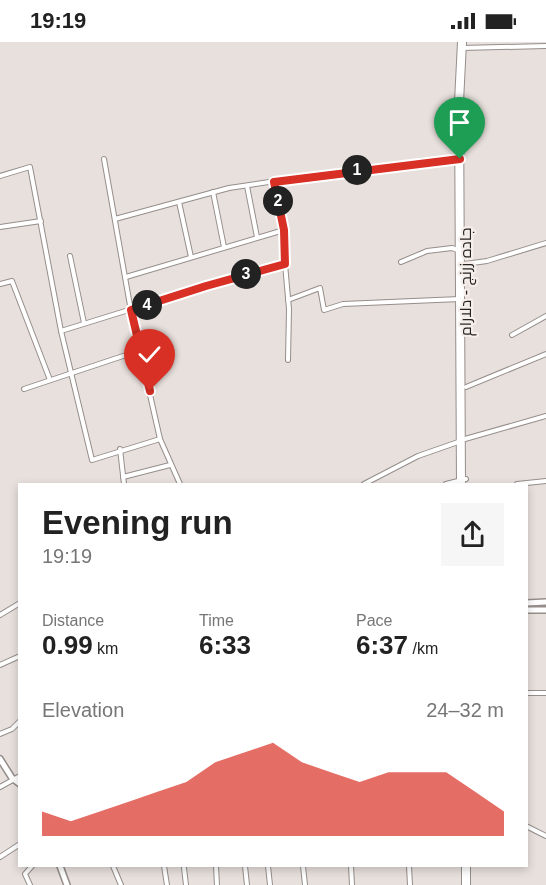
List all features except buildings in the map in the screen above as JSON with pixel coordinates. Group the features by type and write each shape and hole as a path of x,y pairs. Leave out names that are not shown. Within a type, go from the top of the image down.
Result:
{"highway":[{"name":"جاده زرنج - دلارام","path":"462,45 460,159 465,264 466,387 463,440"},
{"name":"جاده زرنج - دلارام","path":"461,80 464,101 461,299 464,482"},
{"path":"464,867 464,885"}],"street":[{"path":"462,45 544,44"},
{"path":"104,159 131,310 160,439 179,483"},
{"path":"115,219 213,192 247,186 460,159"},
{"path":"0,176 30,167 61,331 92,460 160,439"},
{"path":"274,182 284,230 288,300 288,360"},
{"path":"247,186 256,237"},
{"path":"213,192 224,247"},
{"path":"179,202 191,257"},
{"path":"0,227 41,221"},
{"path":"126,277 284,230"},
{"path":"465,264 546,243"},
{"path":"401,262 427,251 452,249 463,253"},
{"path":"70,256 84,323"},
{"path":"61,331 228,279 285,264"},
{"path":"0,284 12,281 50,380"},
{"path":"288,300 320,288 324,310 343,304 461,299"},
{"path":"512,335 546,316"},
{"path":"24,389 141,350"},
{"path":"466,387 530,363 546,354"},
{"path":"366,483 418,456 463,440 546,417"},
{"path":"120,450 124,483"},
{"path":"123,477 170,465"},
{"path":"527,483 546,481"},
{"path":"528,603 546,602"},
{"path":"0,615 18,604"},
{"path":"528,610 546,610"},
{"path":"0,665 18,657"},
{"path":"528,693 546,693"},
{"path":"0,734 12,729 18,723"},
{"path":"0,759 12,778 18,782"},
{"path":"0,787 18,776"},
{"path":"528,827 546,836"},
{"path":"0,857 18,845"},
{"path":"30,885 25,873 31,867"},
{"path":"60,867 67,885"},
{"path":"113,867 121,885"},
{"path":"164,867 167,885"},
{"path":"216,867 217,885"},
{"path":"245,867 247,885"},
{"path":"268,867 270,885"},
{"path":"303,867 305,885"},
{"path":"351,867 352,885"},
{"path":"409,867 410,885"},
{"path":"184,868 186,885"}],"route":[{"path":"150,391 131,310 285,264 284,230 274,182 322,174 460,159"}]}
